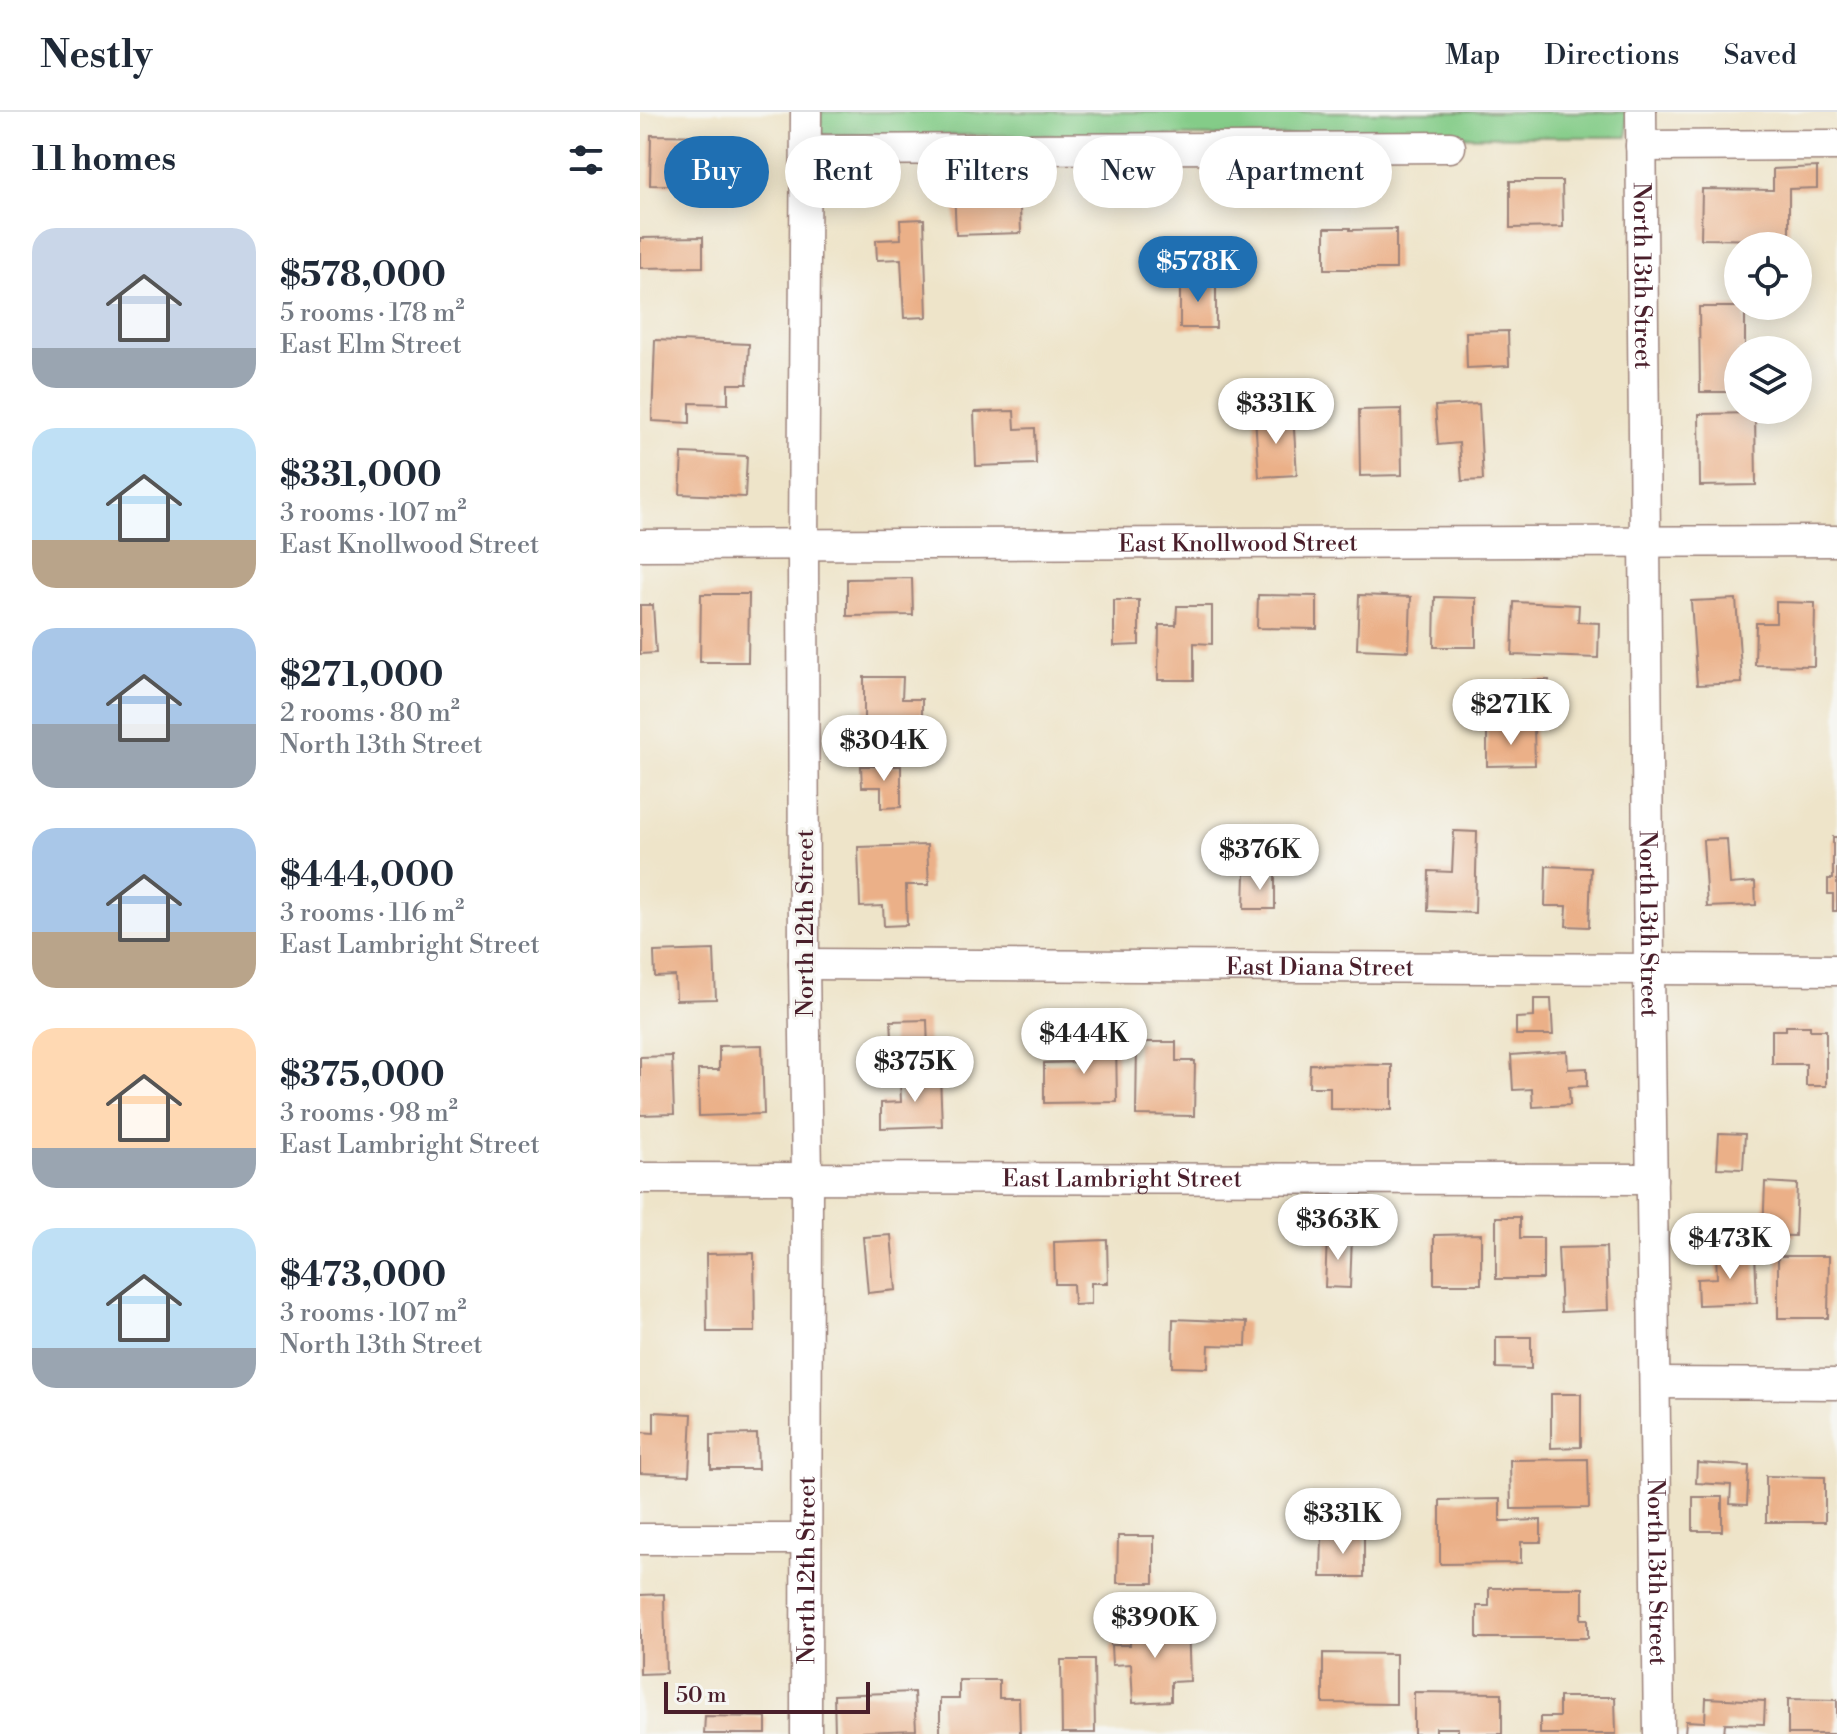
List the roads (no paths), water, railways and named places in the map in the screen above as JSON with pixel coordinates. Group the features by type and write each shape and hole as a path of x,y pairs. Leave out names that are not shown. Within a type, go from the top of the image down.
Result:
{"street":[{"name":"North 12th Street","path":"806,112 806,136"},
{"name":"North 13th Street","path":"1641,112 1659,1734"},
{"path":"1641,146 1837,145"},
{"path":"901,150 1450,147"},
{"name":"North 12th Street","path":"806,208 803,544 807,1178 806,1734"},
{"name":"East Knollwood Street","path":"640,545 1837,541"},
{"name":"East Diana Street","path":"804,964 1837,970"},
{"name":"East Lambright Street","path":"640,1178 1652,1179"},
{"path":"1656,1383 1837,1384"},
{"path":"640,1539 806,1539"}]}
